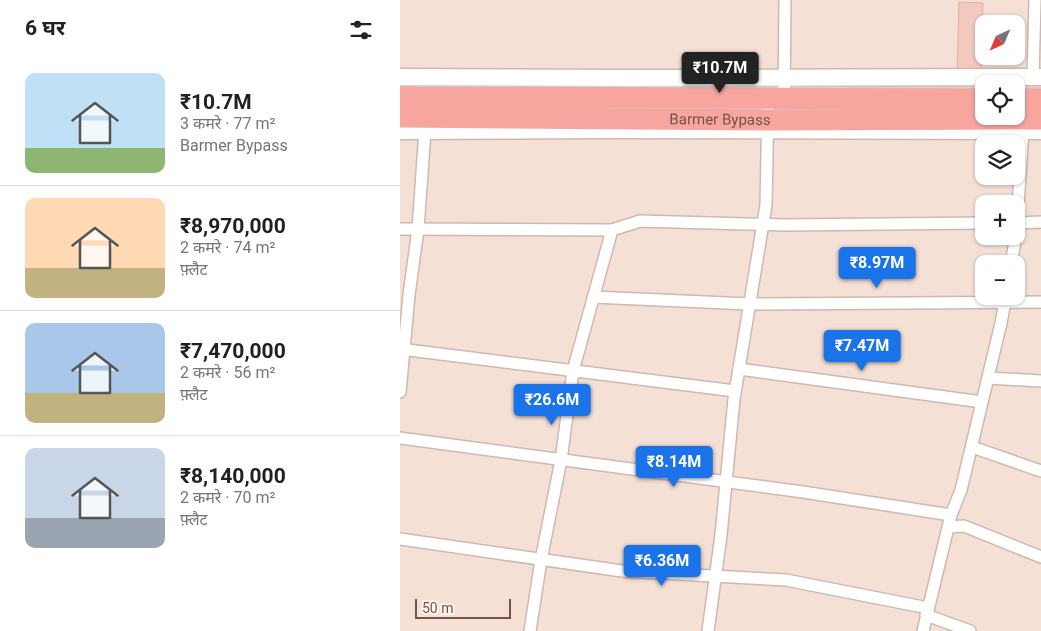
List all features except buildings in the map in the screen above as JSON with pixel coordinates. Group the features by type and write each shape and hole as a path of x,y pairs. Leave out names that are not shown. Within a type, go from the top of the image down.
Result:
{"highway":[{"name":"Barmer Bypass","path":"400,97 774,114 1041,119"},
{"path":"1025,99 1041,99"},
{"name":"Barmer Bypass","path":"400,117 774,114 975,100"}],"street":[{"path":"708,631 716,576 735,391 766,205 774,114 785,78 785,0"},
{"path":"400,77 1037,77 1035,0"},
{"path":"400,131 609,130 774,114 1041,131"},
{"path":"400,392 402,349 418,229 424,131"},
{"path":"1019,195 1023,131"},
{"path":"400,229 612,230 640,221 762,224 975,223"},
{"path":"1025,223 1041,222"},
{"path":"530,631 541,560 561,460 573,371 612,230"},
{"path":"593,297 749,304 975,300"},
{"path":"1025,301 1041,302"},
{"path":"923,631 950,521 961,490 972,447 1005,305"},
{"path":"402,349 735,391"},
{"path":"739,368 982,402"},
{"path":"988,378 1041,381"},
{"path":"400,438 726,482 950,521 1041,557"},
{"path":"972,447 1041,470"},
{"path":"400,539 622,571 786,580 927,611 970,631"}],"shaded area":[{"path":"400,0 1041,0 1041,631 400,631"}]}
